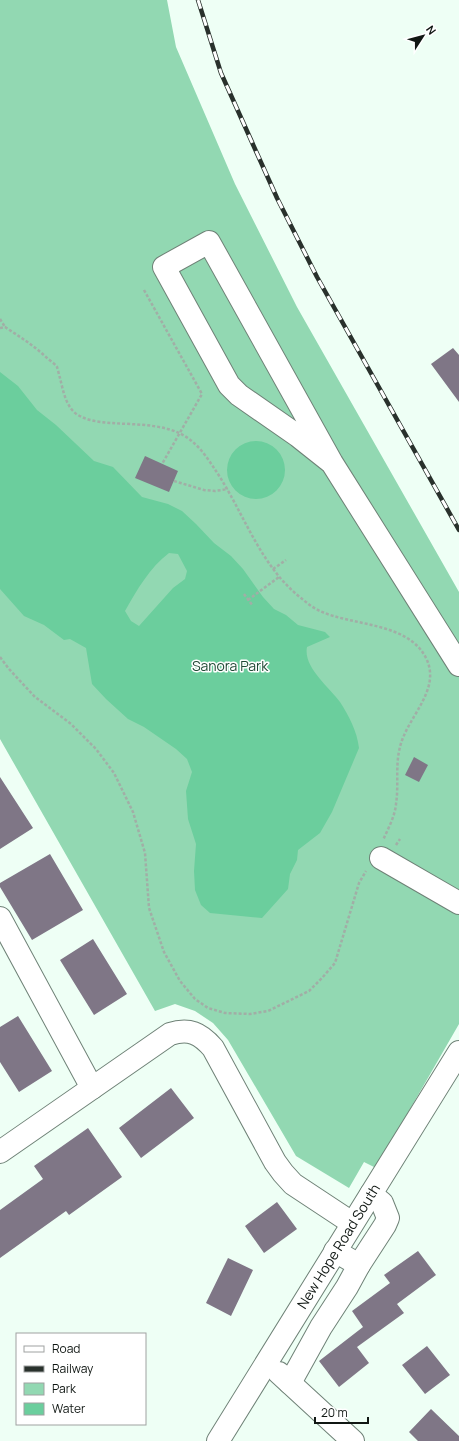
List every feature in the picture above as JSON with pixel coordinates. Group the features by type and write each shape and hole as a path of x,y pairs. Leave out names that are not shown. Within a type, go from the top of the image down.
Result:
{"street":[{"path":"332,463 303,440 239,395 229,384 164,267 209,242 332,463 459,665"},
{"path":"376,857 459,902"},
{"path":"0,918 92,1088"},
{"path":"0,1152 170,1034 179,1031 197,1034 206,1040 213,1048 275,1162 283,1173 293,1184 352,1223"},
{"name":"New Hope Road South","path":"218,1441 266,1361 459,1052"},
{"path":"290,1383 388,1218 382,1204 371,1194"},
{"path":"335,1251 359,1265"},
{"path":"266,1361 353,1441"}],"path":[{"path":"144,290 202,394 162,464"},
{"path":"0,319 5,328 38,348 57,367 63,392 70,409 78,415 96,421 170,428 194,443 210,461 228,489 273,570 300,597 318,611 369,624 406,638 418,646 427,660 429,673 428,691 409,723 400,746 396,770 396,804 387,832 376,857 359,883 335,963 309,991 268,1011 250,1014 225,1013 208,1008 195,999 180,981 164,952 149,908 145,853 133,812 114,773 96,749 71,724 35,696 9,670 0,657"},
{"path":"0,328 5,328"},
{"path":"174,481 204,490 215,491 228,489"},
{"path":"273,570 286,560"},
{"path":"248,600 279,577"},
{"path":"244,594 253,606"}],"green space":[{"name":"Sanora Park","path":"0,0 167,0 176,47 235,184 297,307 459,592 459,1024 376,1168 364,1162 349,1188 296,1156 228,1040 213,1023 195,1011 175,1004 155,1011 0,739"}],"water":[{"path":"0,372 18,386 37,410 56,425 94,461 113,467 142,497 168,504 182,511 214,543 231,556 274,609 286,615 298,625 325,632 330,637 307,647 309,662 318,676 340,702 352,724 359,748 332,812 320,833 298,850 297,860 290,874 288,889 262,918 210,913 201,905 195,890 194,871 196,844 188,819 186,791 192,772 187,759 176,749 144,727 128,719 92,684 86,648 70,639 64,640 44,625 24,616 0,589","holes":["169,553 178,554 187,571 185,579 173,588 139,626 131,621 125,611 139,587 156,565"]},
{"path":"256,441 267,443 280,454 283,459 285,470 283,481 272,494 267,497 256,499 245,497 232,486 229,481 227,470 229,459 240,446 245,443"}],"building":[{"path":"453,348 459,355 459,402 431,364"},
{"path":"145,456 178,471 169,492 135,478"},
{"path":"414,757 428,765 419,782 405,775"},
{"path":"0,777 33,828 0,849"},
{"path":"50,854 83,910 32,940 0,887 0,883"},
{"path":"93,939 127,994 94,1015 60,960"},
{"path":"18,1016 52,1071 19,1092 0,1062 0,1027"},
{"path":"171,1088 194,1118 141,1158 119,1128"},
{"path":"88,1128 122,1177 69,1215 66,1211 0,1258 0,1210 43,1179 34,1166"},
{"path":"277,1202 297,1229 264,1253 245,1226"},
{"path":"418,1251 436,1275 397,1304 404,1313 357,1347 369,1363 339,1387 319,1361 363,1327 352,1311 390,1283 384,1275"},
{"path":"228,1258 253,1270 231,1316 206,1303"},
{"path":"427,1346 450,1375 425,1394 402,1365"},
{"path":"431,1409 459,1436 459,1441 418,1441 409,1432"}],"railway":[{"path":"198,0 221,73 277,198 317,277 459,530"}]}
